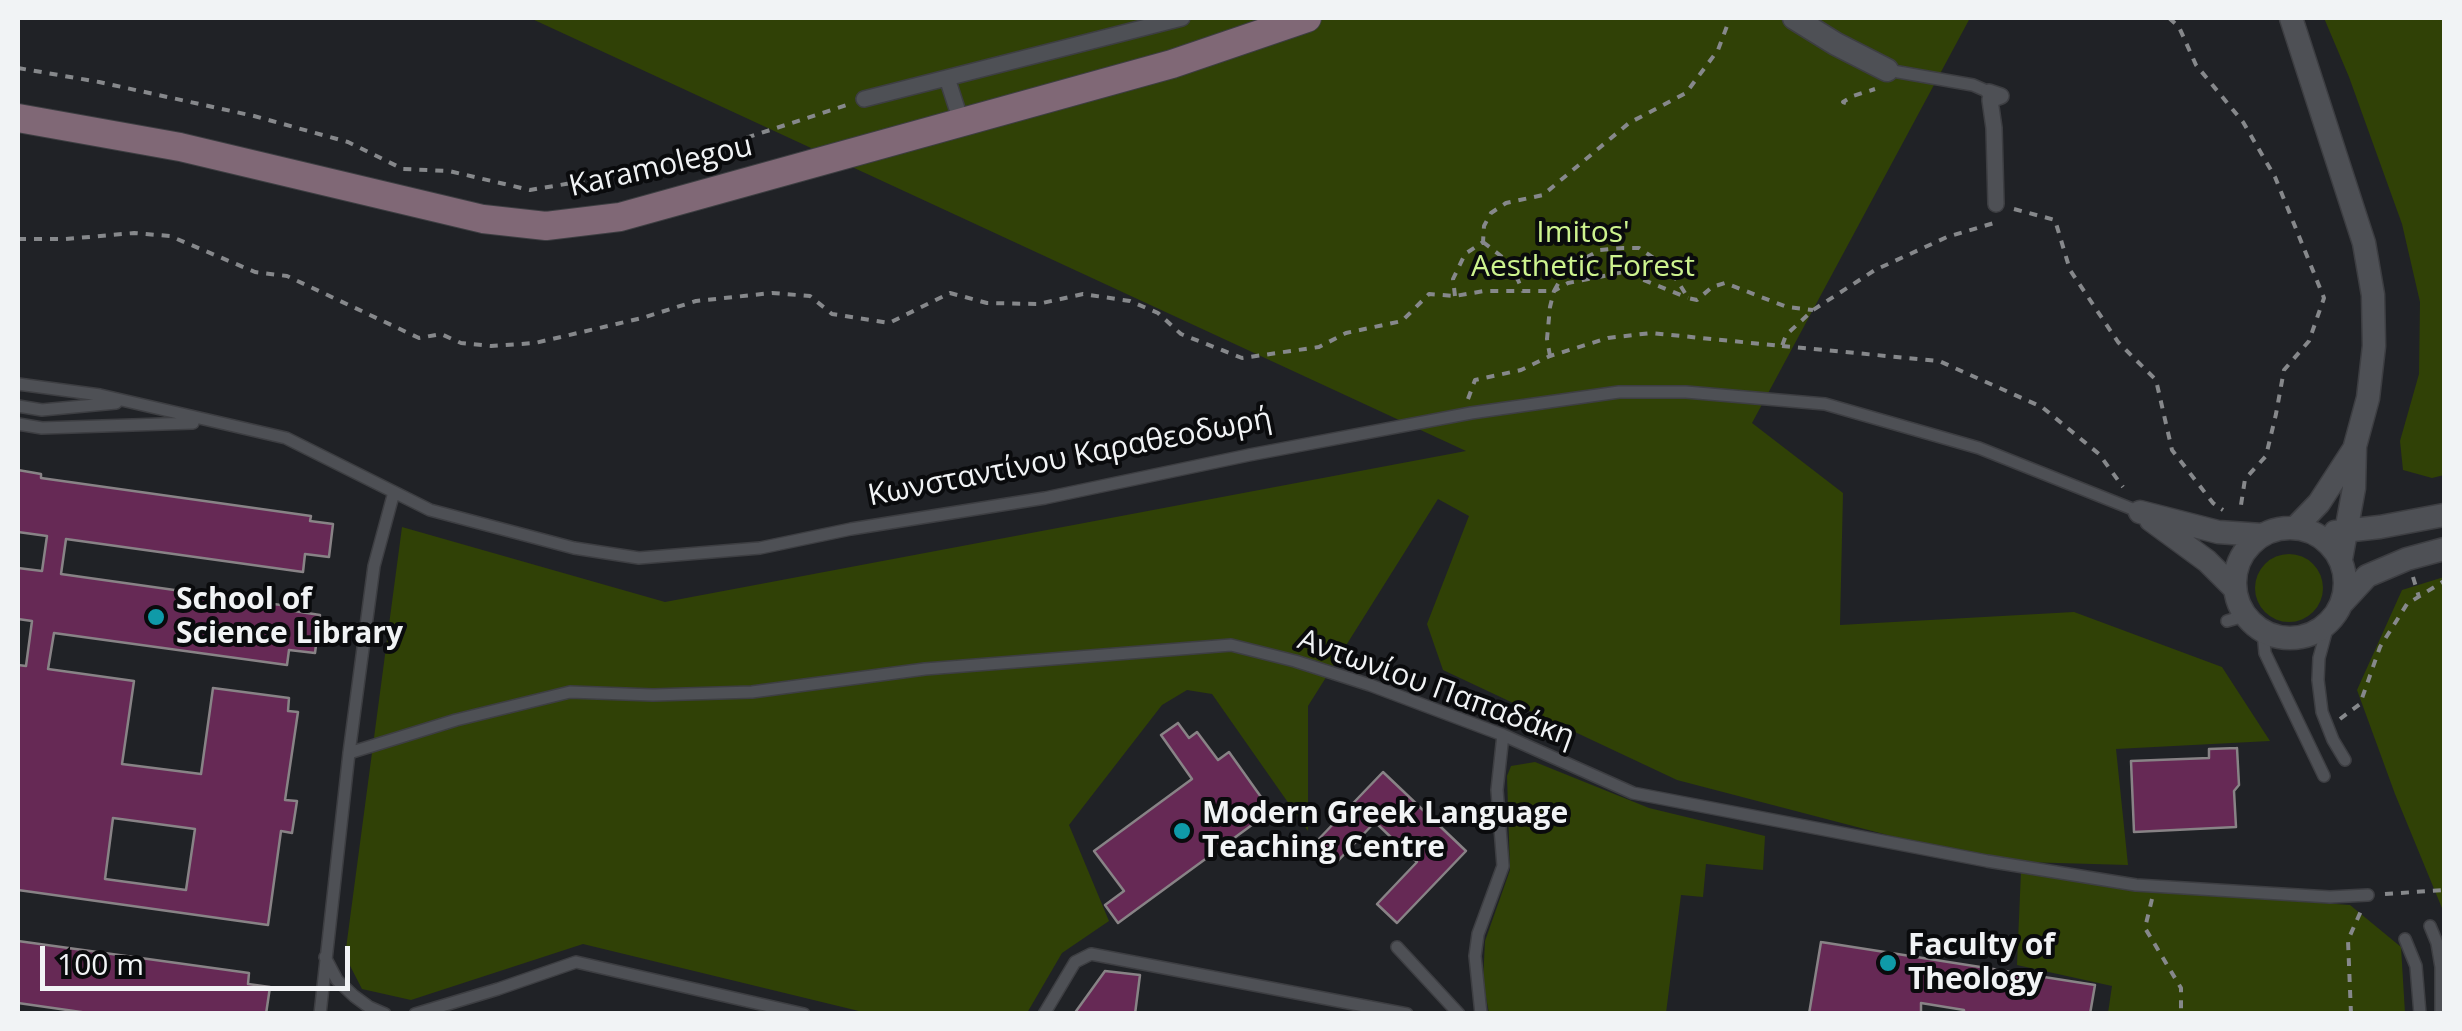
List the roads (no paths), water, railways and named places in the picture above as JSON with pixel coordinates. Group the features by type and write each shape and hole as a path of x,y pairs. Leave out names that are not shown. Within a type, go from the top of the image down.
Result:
{"main road":[{"name":"Karamolegou","path":"18,118 180,147 483,219 546,226 620,216 1172,64 1307,18"}],"street":[{"path":"864,99 1182,18"},
{"path":"1794,18 1886,78"},
{"path":"2291,18 2364,242 2372,295 2374,346 2344,532 2343,602"},
{"path":"948,78 962,121"},
{"path":"1989,92 2000,96 1990,100 1996,204"},
{"path":"2305,530 2356,446"},
{"path":"2354,488 2380,527"},
{"name":"Κωνσταντίνου Καραθεοδωρή","path":"2140,512 2218,532 2262,535"},
{"name":"Κωνσταντίνου Καραθεοδωρή","path":"2140,512 2207,561 2234,588"},
{"path":"2444,514 2344,532 2278,529 2262,535 2246,548 2236,567 2236,618 2285,639 2308,636 2328,625 2368,576 2407,558 2444,548"},
{"path":"2305,530 2330,544 2341,559"}],"lane":[{"path":"1886,78 1973,85 1989,92"},
{"name":"Κωνσταντίνου Καραθεοδωρή","path":"18,384 100,395 286,438 430,510 556,544 639,558 760,548 1044,498 1471,414 1619,392 1686,392 1825,404 1979,448 2140,512"},
{"path":"18,406 42,410 130,402"},
{"path":"18,424 42,428 212,422"},
{"path":"320,1014 374,566 394,492"},
{"path":"2328,625 2319,658 2322,712 2345,760"},
{"path":"2262,632 2265,653 2324,776"},
{"name":"Αντωνίου Παπαδάκη","path":"349,753 456,720 570,692 752,692 925,668 1231,645 1370,685 1503,735 1633,793 1987,861 2155,886 2330,897 2368,895"},
{"path":"1481,1014 1475,956 1478,934 1502,866 1497,790 1503,735"},
{"path":"2430,926 2441,967 2441,1014"},
{"path":"2405,939 2416,966 2420,1014"},
{"path":"1397,946 1459,1014"},
{"path":"1044,1014 1075,962 1091,954 1407,1014"},
{"path":"326,957 337,980 368,1007 385,1014"},
{"path":"414,1014 576,962 804,1014"}],"place":[{"name":"School of Science Library","path":"156,617"},
{"name":"Modern Greek Language Teaching Centre","path":"1182,831"},
{"name":"Faculty of Theology","path":"1888,963"}],"park label":[{"name":"Imitos' Aesthetic Forest","path":"1583,250"}]}
